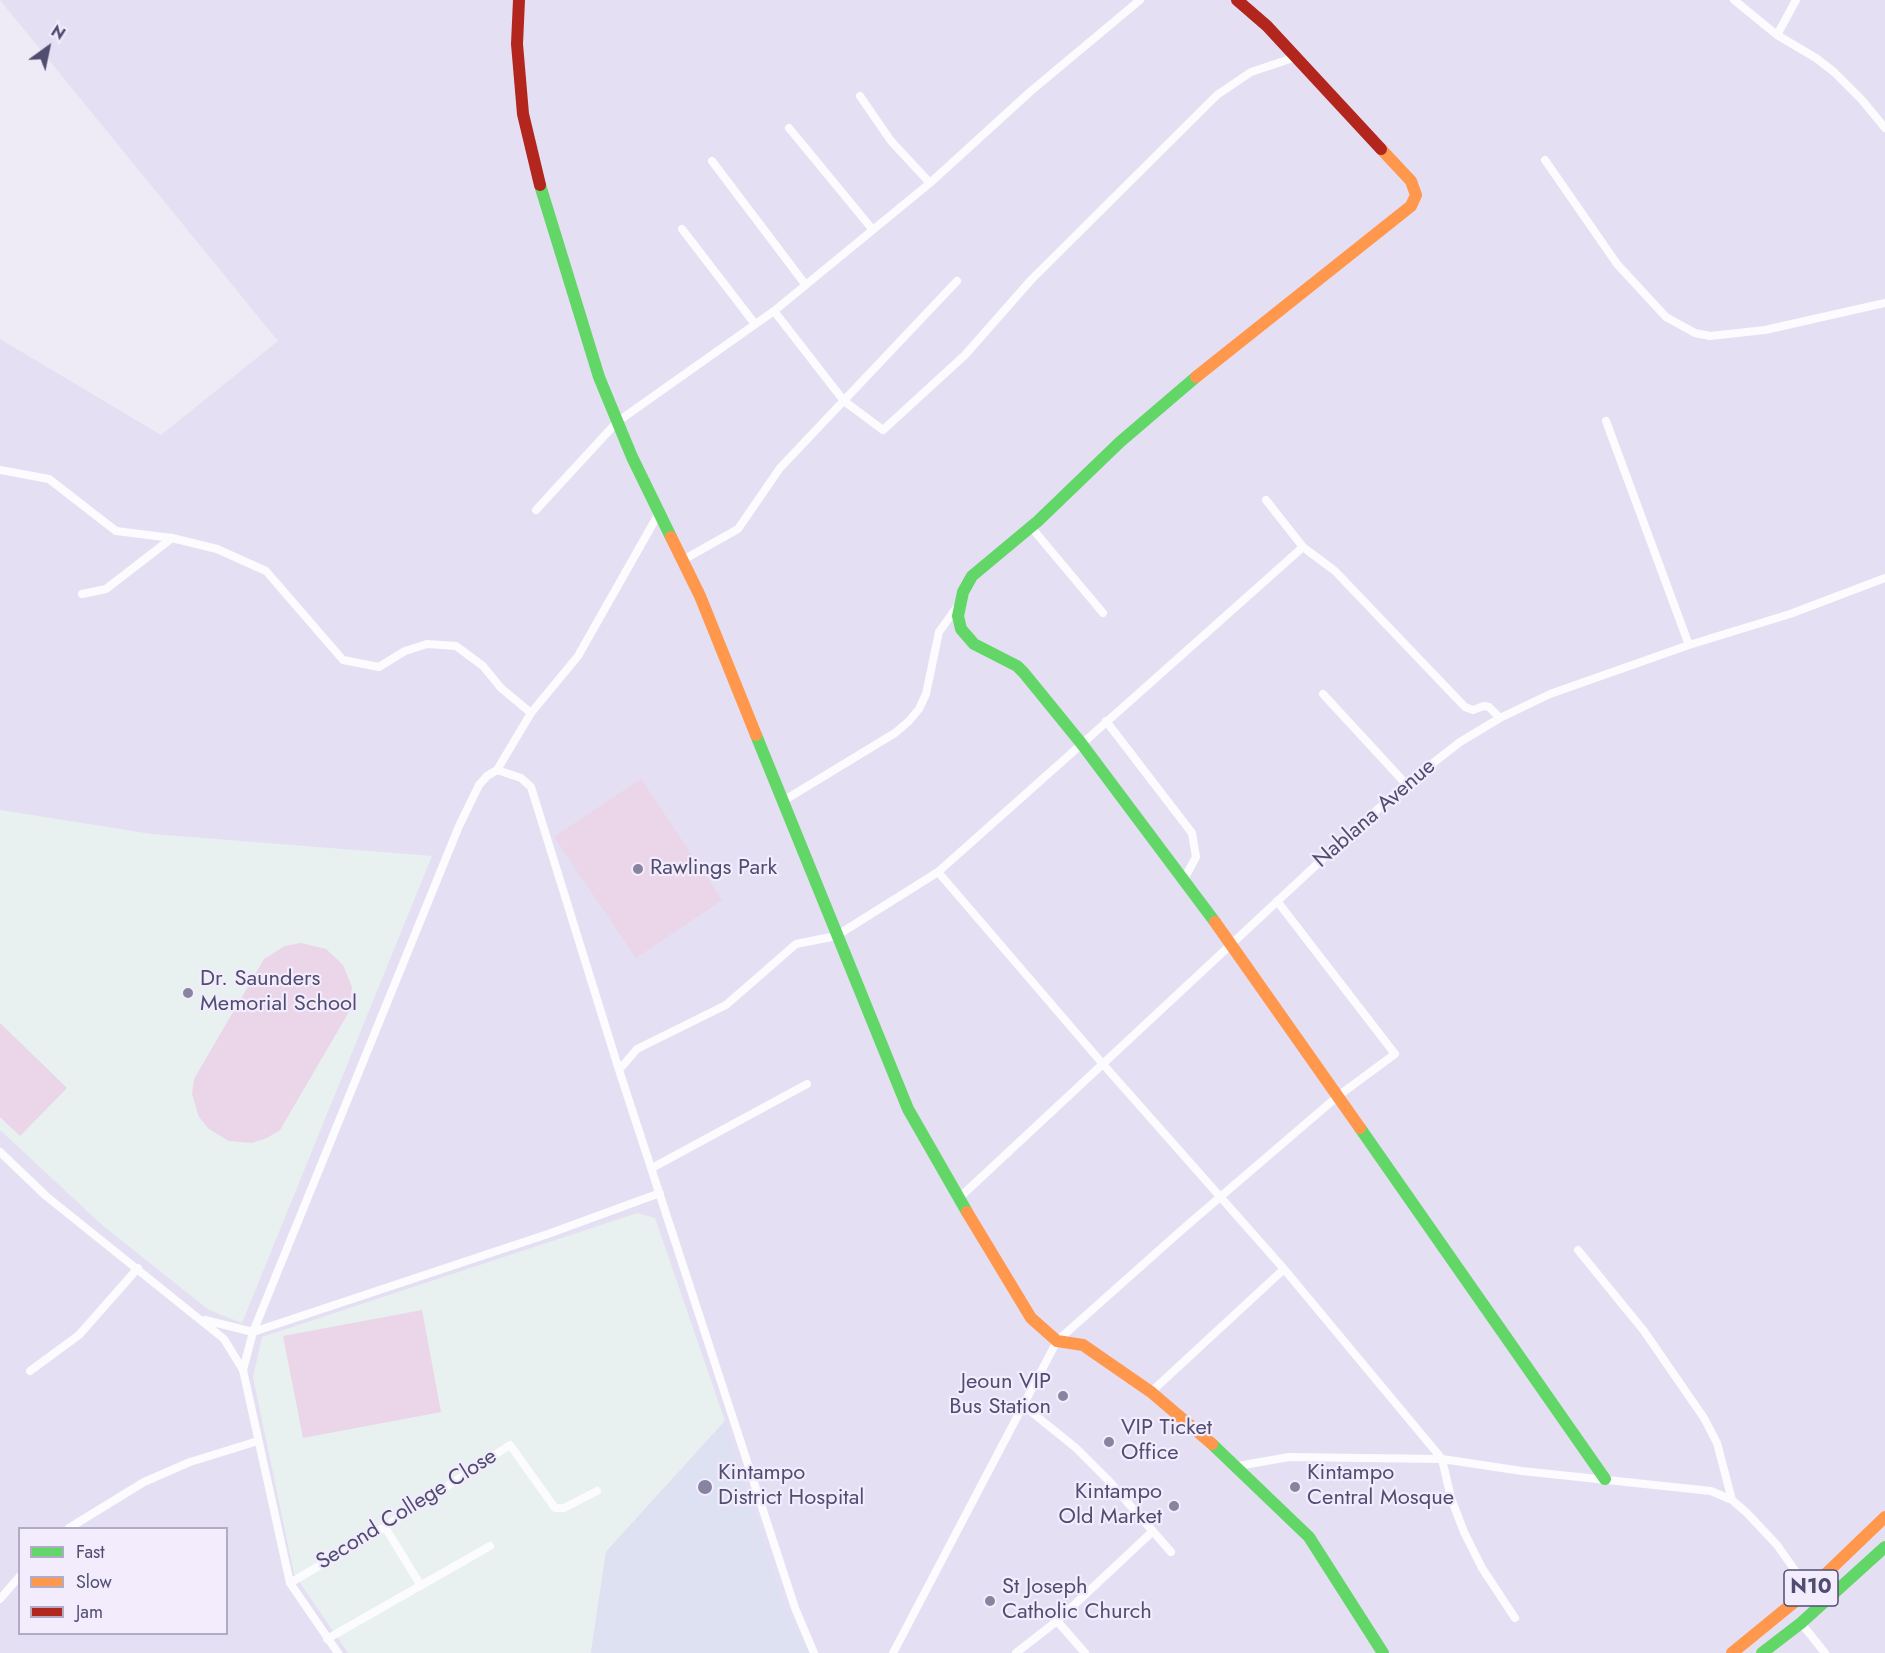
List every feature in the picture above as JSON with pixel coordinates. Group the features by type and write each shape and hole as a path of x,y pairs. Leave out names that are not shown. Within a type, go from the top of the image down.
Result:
{"main road":[{"path":"519,0 517,44 523,114 544,202 585,336 617,422 683,560 729,665 836,936 908,1109 957,1199 1030,1318 1056,1341 1083,1345 1151,1392 1238,1466 1309,1537 1383,1653"},
{"path":"1237,0 1296,57 1412,181 1416,195 1411,206 1179,391 1031,527 972,576 958,604 961,629 966,638 1024,673 1082,742 1231,944 1605,1479"},
{"name":"N10","path":"1732,1653 1809,1590 1885,1517"},
{"name":"N10","path":"1762,1653 1801,1623 1885,1546"},
{"path":"1789,1607 1801,1623"}],"street":[{"path":"536,510 617,422 755,324 805,285 930,183 1031,91 1140,0"},
{"path":"1734,0 1777,35 1816,58 1834,72 1862,100 1885,128"},
{"path":"1777,35 1796,0"},
{"path":"774,310 844,401 883,430 965,355 1030,280 1217,95 1251,72 1296,57"},
{"path":"860,96 891,141 930,183"},
{"path":"789,128 873,230"},
{"path":"1545,160 1617,264 1666,316 1695,333 1710,336 1765,330 1885,303"},
{"path":"712,161 805,285"},
{"path":"682,229 755,324"},
{"path":"683,560 717,543 738,529 780,468 957,281"},
{"path":"1606,421 1689,645"},
{"path":"0,470 49,478 116,531 172,538 217,549 266,571 343,660 379,667 405,651 427,644 456,646 483,666 501,688 531,713"},
{"path":"1266,500 1303,547 1335,571 1465,707 1473,710 1484,706 1489,707 1500,718"},
{"path":"243,1370 253,1332 459,826 479,785 497,770 531,713 578,656 659,513"},
{"path":"1031,527 1103,613"},
{"path":"82,594 106,589 172,538"},
{"path":"619,1070 637,1049 726,1005 796,944 836,936 938,872 1303,547"},
{"name":"Nablana Avenue","path":"957,1199 1277,901 1406,784 1460,742 1500,718 1550,694 1689,645 1790,614 1885,578"},
{"path":"783,801 896,733 909,721 919,709 926,694 939,632 958,604"},
{"path":"1323,694 1406,784"},
{"path":"1106,721 1192,833 1196,857 1183,881"},
{"path":"497,770 521,778 531,787 619,1070 795,1608 814,1653"},
{"path":"938,872 1102,1064 1284,1269 1442,1459 1451,1498 1464,1532 1482,1568 1515,1618"},
{"path":"893,1653 1056,1341 1338,1096 1395,1054 1277,901"},
{"path":"652,1168 807,1084"},
{"path":"0,1152 46,1196 204,1320 224,1339 243,1370 290,1583 338,1653"},
{"path":"204,1320 253,1332 548,1234 660,1193"},
{"path":"1578,1250 1644,1331 1704,1418 1717,1443 1732,1500"},
{"path":"30,1371 79,1335 138,1268"},
{"path":"1151,1392 1284,1269"},
{"path":"1024,1406 1076,1448 1171,1552"},
{"path":"71,1527 144,1482 190,1462 258,1441"},
{"name":"Second College Close","path":"290,1583 385,1527 510,1445 555,1508 564,1508 597,1491"},
{"path":"1238,1466 1289,1458 1442,1459 1712,1491 1732,1500 1777,1545 1809,1590"},
{"path":"385,1527 421,1586"},
{"path":"1016,1653 1057,1621 1153,1531"},
{"path":"327,1639 490,1546"},
{"path":"0,1599 18,1578"},
{"path":"1057,1621 1085,1653"},
{"path":"1801,1623 1826,1653"}],"shaded area":[{"path":"0,0 1885,0 1885,1653 0,1653 0,339 161,435 278,341"},
{"name":"Rawlings Park","path":"641,779 722,900 636,958 554,837"},
{"name":"Dr. Saunders Memorial School","path":"0,810 152,834 432,856 242,1323 209,1310 102,1225 0,1130"},
{"path":"301,943 326,949 343,965 352,987 350,1010 280,1130 252,1143 229,1141 209,1129 199,1117 192,1094 194,1079 264,959 285,946"},
{"path":"0,1023 67,1088 20,1136 0,1117"},
{"path":"637,1213 655,1218 725,1421 606,1552 591,1653 348,1653 294,1574 253,1377 262,1337"},
{"path":"422,1310 441,1412 303,1438 283,1336"},
{"name":"Kintampo District Hospital","path":"725,1421 785,1608 809,1653 591,1653 606,1552"}],"traffic: fast":[{"path":"540,185 599,377 632,457 671,537"},
{"path":"1196,377 1120,442 1038,521 972,576 963,592 958,616 961,629 974,644 1017,666 1024,673 1081,743 1215,922"},
{"path":"756,735 908,1109 967,1212"},
{"path":"1360,1128 1605,1479"},
{"path":"1212,1444 1309,1537 1383,1653"},
{"path":"1762,1653 1801,1623 1885,1547"}],"traffic: slow":[{"path":"1196,377 1411,206 1416,195 1411,181 1381,149"},
{"path":"671,537 700,596 756,735"},
{"path":"1215,922 1360,1128"},
{"path":"967,1212 1031,1318 1057,1341 1083,1345 1151,1392 1212,1444"},
{"path":"1732,1653 1809,1590 1885,1517"}],"traffic: jam":[{"path":"519,0 517,44 523,114 540,185"},
{"path":"1237,0 1267,26 1381,149"}],"place":[{"name":"Rawlings Park","path":"638,869"},
{"name":"Dr. Saunders Memorial School","path":"188,993"},
{"name":"Jeoun VIP Bus Station","path":"1063,1396"},
{"name":"VIP Ticket Office","path":"1109,1442"},
{"name":"Kintampo District Hospital","path":"705,1487"},
{"name":"Kintampo Central Mosque","path":"1295,1487"},
{"name":"Kintampo Old Market","path":"1174,1506"},
{"name":"St Joseph Catholic Church","path":"990,1601"}]}
